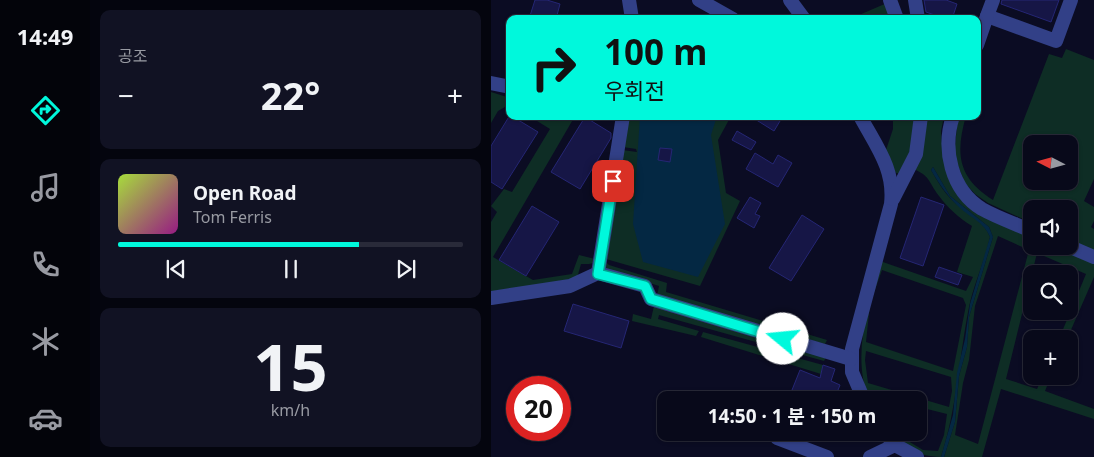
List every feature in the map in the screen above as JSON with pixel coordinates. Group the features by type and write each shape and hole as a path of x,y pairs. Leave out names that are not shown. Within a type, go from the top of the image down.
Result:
{"street":[{"path":"629,0 631,15"},
{"path":"699,0 726,15"},
{"path":"790,0 801,15"},
{"path":"890,0 896,15"},
{"path":"915,0 917,15"},
{"path":"981,33 993,0"},
{"path":"987,16 1056,41 1071,0"},
{"path":"491,82 506,86"},
{"path":"598,274 622,120"},
{"path":"860,391 853,372 851,359 855,335 891,204 892,185 888,167 862,120"},
{"path":"891,204 916,154 920,120"},
{"path":"952,120 948,146 949,163 962,189 981,208 1023,227"},
{"path":"1078,250 1094,257"},
{"path":"491,298 570,286 598,274 645,286 651,299 851,359"},
{"path":"785,441 827,457"},
{"path":"892,441 895,445 917,457"},
{"path":"870,457 895,445"}],"green space":[{"path":"887,3 892,15 859,15"},
{"path":"1066,49 1094,60 1094,179 1084,201 1094,207 1094,221 1091,227 1094,229 1094,251 1078,244 1078,200 1023,200 1023,219 988,203 975,194 965,183 954,156 958,120 965,120 960,153 966,174 981,192 993,200 1049,54 1062,58"},
{"path":"491,92 506,97 506,106 498,111 491,123"},
{"path":"535,120 573,120 493,257 533,280 572,274 579,255 595,259 593,263 581,264 577,278 491,293 491,222 497,212 491,206 504,189 512,192 550,129"},
{"path":"627,120 729,120 718,140 726,193 740,201 700,286 606,259 622,150 637,152 636,149 623,147"},
{"path":"893,120 916,120 912,149 900,174 896,173 886,155 893,129"},
{"path":"923,120 943,120 941,131 943,155 954,183 1023,229 1023,247 998,236 975,306 969,360 963,383 955,435 978,444 1023,273 1023,310 1006,379 1037,389 1039,385 1047,385 1045,391 1094,409 1094,419 1001,389 982,457 944,457 955,422 959,376 967,347 969,317 993,237 989,227 950,196 933,167 931,170 945,192 956,204 983,226 990,237 969,307 951,420 941,457 918,453 900,441 908,441 923,450 938,451 944,435 947,414 927,409 927,400 949,407 952,391 951,377 866,351 865,360 868,383 895,391 866,391 862,365 862,348 867,313 880,261 966,291 973,277 957,272 972,226 946,205 925,176 911,168","holes":["882,270 963,298 966,305 953,371 866,342 870,304"]},
{"path":"1028,255 1037,255 1034,265 1025,265"},
{"path":"1042,255 1078,255 1094,262 1094,277 1078,314 1078,293 1086,274 1078,271 1078,265 1065,265"},
{"path":"606,262 609,265 667,283 666,292 827,340 825,344 657,296 659,286 604,268"},
{"path":"654,306 826,357 824,361 659,315 658,319 699,331 696,336 632,321 633,314 651,319"},
{"path":"1067,320 1075,320 1071,330 1063,330"},
{"path":"703,332 823,365 821,374 701,337"}],"water":[{"path":"640,120 716,120 711,135 725,224 698,277 643,262 633,224"},
{"path":"933,167 950,196 989,227 993,237 969,317 967,347 959,376 955,422 944,457 941,457 953,415 957,373 965,339 970,304 990,237 981,224 960,208 948,195 931,170"}],"building":[{"path":"535,0 547,0 560,4 557,15 530,15"},
{"path":"924,0 946,0 957,4 953,15 935,15 926,12"},
{"path":"1002,0 1059,0 1051,22 1001,4"},
{"path":"507,120 518,120 538,132 502,189 491,182 491,146"},
{"path":"583,120 590,120 611,133 611,138 580,189 551,172"},
{"path":"756,120 781,120 774,131"},
{"path":"737,131 756,142 751,150 732,140"},
{"path":"660,148 672,149 670,162 658,160"},
{"path":"755,153 773,164 778,155 792,163 778,187 746,169"},
{"path":"750,197 761,203 755,214 760,216 754,228 737,218"},
{"path":"921,197 944,205 923,266 900,258"},
{"path":"532,206 559,222 526,276 499,260"},
{"path":"802,215 824,229 791,281 769,268"},
{"path":"939,267 962,275 958,285 935,277"},
{"path":"573,304 629,321 621,348 564,331"},
{"path":"823,365 835,369 831,381 840,385 838,391 792,391 800,370 820,378"}],"route":[{"path":"613,181 598,274 645,286 651,299 783,339"}]}
